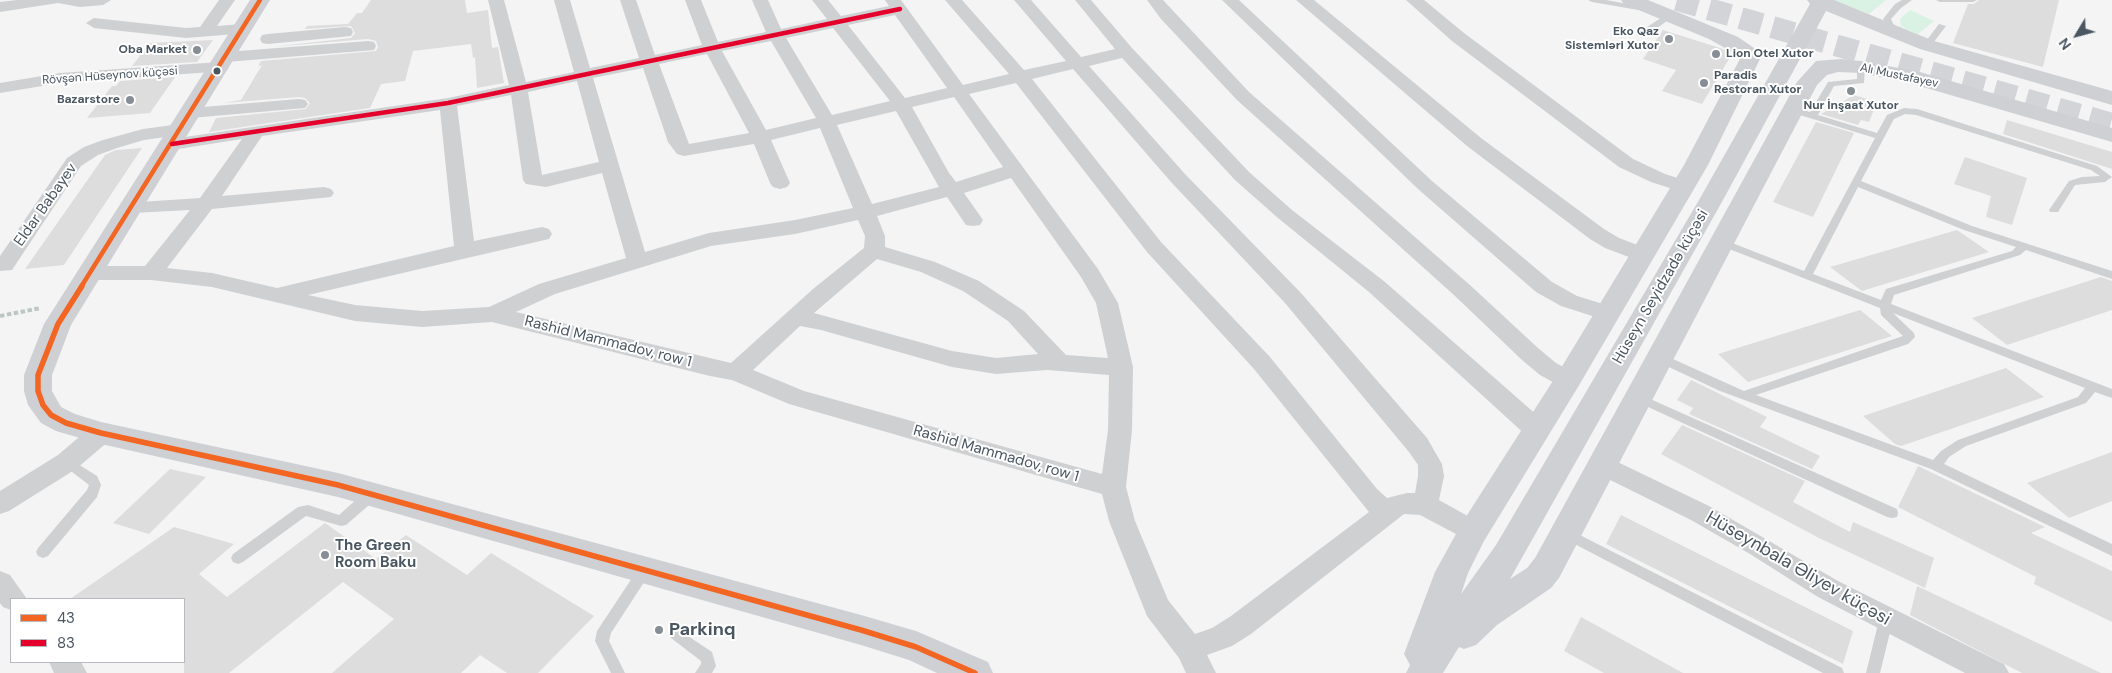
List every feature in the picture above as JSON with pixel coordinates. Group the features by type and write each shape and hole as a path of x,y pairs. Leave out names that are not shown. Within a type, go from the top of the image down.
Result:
{"street":[{"path":"0,7 53,0"},
{"path":"64,0 86,2 103,0"},
{"path":"205,32 227,0"},
{"path":"260,0 58,324 43,358 38,375 38,391 42,405 51,415 66,423 101,433 338,485 861,630 959,670"},
{"path":"496,0 519,89 533,180 546,181 611,165"},
{"path":"562,0 637,260"},
{"path":"628,0 681,149 694,150 760,137 826,120 1126,52"},
{"path":"693,0 712,48 760,137 780,183"},
{"path":"736,372 874,250 875,236 867,212 826,120 776,36 760,0"},
{"path":"820,0 901,104 952,190 973,220"},
{"path":"953,0 1020,76 1154,247 1262,363 1368,496 1386,513"},
{"path":"1022,0 1178,178 1293,298 1418,445 1430,464 1431,476 1425,505"},
{"path":"1083,0 1126,52 1242,176 1285,214 1377,287 1537,430"},
{"path":"1155,0 1167,16 1243,96 1463,291 1530,354 1548,369 1568,380"},
{"path":"1230,0 1425,185 1544,287 1569,301 1608,312"},
{"path":"1304,0 1474,142 1597,234 1612,243 1641,254"},
{"path":"1414,0 1458,37 1626,162 1658,178 1689,175 1702,158 1711,152 1737,156 1751,162 1758,171 1754,184"},
{"name":"Alı Mustafayev","path":"1631,0 1782,61 1803,65 1851,66 1927,81 2112,135"},
{"path":"1817,0 1927,45 2112,98"},
{"name":"Hüseyn Seyidzadə küçəsi","path":"1424,673 1447,636 1502,564 1711,200 1784,64 1814,12 1824,0"},
{"path":"181,129 255,133 448,103 837,23 897,4 1090,274 1107,303 1121,367 1120,430 1113,487 1122,521 1157,607 1195,661 1222,637 1241,625 1386,513 1401,504 1425,505 1473,532"},
{"path":"94,23 186,33 205,32 231,49 368,46"},
{"path":"231,49 345,32"},
{"path":"1415,673 1452,572 1473,532 1568,380 1689,175 1742,78 1751,58 1750,54 1716,35"},
{"name":"Rövşən Hüseynov küçəsi","path":"0,88 231,49"},
{"path":"1431,673 1474,624 1539,578 1566,533 1754,184 1803,113 1814,73 1851,66"},
{"path":"1742,78 1741,88 1748,94 1803,113"},
{"path":"448,103 453,160 466,250"},
{"path":"181,129 299,104"},
{"name":"Eldar Babayev","path":"4,265 74,162 91,151 110,144 143,135 181,129"},
{"path":"151,273 205,202 220,186 255,133"},
{"path":"492,314 547,289 637,260 709,240 795,227 867,212 952,190 1015,170"},
{"path":"132,207 205,202 238,202 324,193"},
{"path":"274,296 466,250 542,234"},
{"path":"874,250 928,268 971,286 1016,316 1060,363"},
{"name":"Rashid Mammadov, row 1","path":"90,272 151,273 212,280 274,296 355,313 422,318 492,314 710,368 736,372 797,398 1113,487"},
{"path":"796,318 970,362 996,366 1060,363 1121,367"},
{"path":"0,504 68,462 101,433"},
{"name":"Hüseynbala Əliyev küçəsi","path":"1603,465 1700,513 1759,546 1828,590 1994,673"},
{"path":"0,584 12,598"},
{"path":"64,663 72,673"}],"lane":[{"path":"1592,0 1664,14"},
{"path":"1899,34 1892,28 1887,19 1898,6 1908,0"},
{"path":"1940,0 1973,0"},
{"path":"1647,31 1664,14"},
{"path":"1927,45 1942,26"},
{"path":"1808,274 1857,183 1878,136 1890,117 1896,113 1911,111 2094,168 2107,176 2104,179 2082,180 2072,183 2054,210"},
{"path":"1803,113 1878,136"},
{"path":"1857,183 1968,228 2112,275"},
{"path":"1723,243 1886,304 2112,394"},
{"path":"1744,396 1904,341 1908,337 1908,333 1888,317 1885,312 1890,292 2016,252 2023,247"},
{"path":"1660,358 1744,396 1935,466 2112,550"},
{"path":"1935,466 1944,454 1962,443 2082,400 2092,387"},
{"path":"1638,398 1892,513"},
{"path":"43,552 92,493 95,486 93,480 68,462"},
{"path":"238,558 303,511 308,510 341,521 371,495"},
{"path":"1566,533 1837,673"},
{"path":"618,673 602,641 604,631 645,570"},
{"path":"1873,673 1886,620"},
{"path":"676,634 708,657 709,666 702,673"}],"path":[{"path":"0,316 71,303"}],"green space":[{"path":"1831,0 1886,0 1869,14"},
{"path":"1910,10 1934,21 1918,34 1908,30 1901,26 1900,19"}],"building":[{"path":"371,0 465,0 467,13 488,10 492,48 498,47 504,83 477,88 475,57 473,58 471,44 413,51 405,81 381,84 370,108 209,132 216,118 306,109 310,103 305,98 299,97 223,103 241,100 262,65 258,66 261,61 376,51 378,47 376,41 368,39 271,47 351,38 355,33 351,26 305,29 307,26 348,24 357,13 362,13"},
{"path":"1979,0 2059,0 2043,67 1953,43 1968,4 1974,4"},
{"path":"1663,30 1720,48 1732,54 1702,104 1662,91 1676,70 1643,59"},
{"path":"213,40 197,62 132,66 150,43"},
{"name":"Bazarstore","path":"175,77 150,113 87,118 112,86 116,86 120,81"},
{"path":"1854,95 1877,102 1869,122 1861,120 1858,125 1821,114"},
{"path":"2007,120 2112,152 2112,169 2003,134"},
{"path":"1816,122 1854,133 1813,217 1773,202"},
{"path":"142,148 64,265 25,269 105,155 116,150"},
{"path":"1965,157 2027,178 2012,225 1986,217 1991,196 1954,184"},
{"path":"1957,230 1989,252 1862,291 1830,267"},
{"path":"2101,277 2112,281 2112,310 2007,345 1972,318"},
{"path":"1860,310 1892,336 1748,382 1718,354"},
{"path":"2006,368 2044,397 1901,446 1895,444 1863,416"},
{"path":"1691,380 1767,417 1760,427 1820,456 1812,469 1689,414 1693,408 1677,400"},
{"path":"1682,425 1805,481 1793,502 1850,532 1853,522 1934,558 1925,588 1819,538 1661,454"},
{"path":"2112,452 2112,501 2069,518 2027,483"},
{"path":"1918,466 2045,527 2031,533 2112,571 2112,622 2034,584 2036,577 1898,507"},
{"path":"170,469 206,477 149,534 113,523"},
{"path":"1621,515 1853,631 1843,664 1606,544"},
{"path":"325,523 376,559 406,535 467,575 491,553 594,616 538,673 507,673 480,655 461,673 332,673 394,619 343,582 229,673 184,673 185,598 71,598 174,527 234,544 199,574 227,597"},
{"path":"1917,586 2101,673 2022,673 1910,615"},
{"path":"1581,617 1683,673 1604,673 1564,651"}],"tunnel":[{"path":"1677,0 2112,124"}],"transit line":[{"name":"43","path":"260,0 220,67 58,324 43,358 38,375 38,391 43,405 51,415 66,423 101,433 338,485 861,630 916,647 975,673"},
{"name":"83","path":"172,144 448,103 900,9"}],"place":[{"name":"Eko Qaz Sistemləri Xutor","path":"1669,39"},
{"name":"Oba Market","path":"197,50"},
{"name":"Lion Otel Xutor","path":"1716,54"},
{"name":"Paradis Restoran Xutor","path":"1704,83"},
{"name":"Nur İnşaat Xutor","path":"1851,91"},
{"name":"Bazarstore","path":"130,100"},
{"name":"The Green Room Baku","path":"325,555"},
{"name":"Parkinq","path":"659,630"}]}
